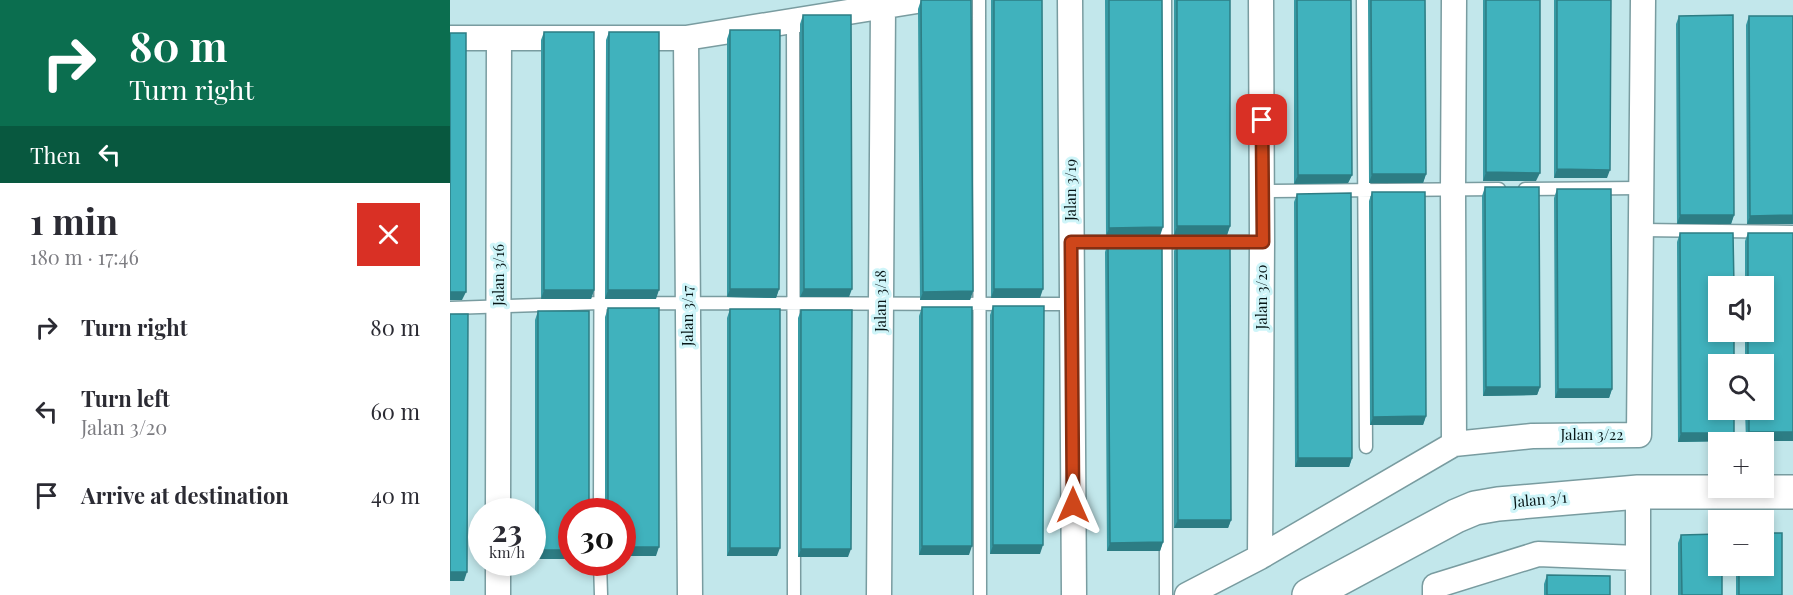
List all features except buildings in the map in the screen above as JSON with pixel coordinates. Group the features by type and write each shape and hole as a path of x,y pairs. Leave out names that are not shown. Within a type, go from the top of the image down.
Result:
{"street":[{"path":"450,38 686,38 923,0"},
{"name":"Jalan 3/19","path":"1070,0 1074,595"},
{"name":"Jalan 3/20","path":"1260,557 1263,242 1261,0"},
{"path":"1454,0 1455,444"},
{"name":"Jalan 3/22","path":"1187,595 1260,557 1455,444 1532,436 1639,435 1643,0"},
{"name":"Jalan 3/18","path":"879,595 883,7"},
{"name":"Jalan 3/17","path":"686,38 690,595"},
{"name":"Jalan 3/16","path":"498,498 499,39"},
{"path":"1638,492 1638,595"},
{"name":"Jalan 3/1","path":"1309,595 1475,508 1638,492 1793,492"},
{"path":"1435,595 1435,586 1538,554 1637,558"},
{"path":"498,576 498,595"}],"lane":[{"path":"979,0 980,595"},
{"path":"1165,0 1166,595"},
{"path":"1363,0 1366,447"},
{"path":"793,21 794,595"},
{"path":"600,498 601,38"},
{"path":"1262,191 1641,188"},
{"path":"1641,231 1793,232"},
{"path":"1071,242 1263,242"},
{"path":"450,308 600,303 1072,304"},
{"path":"600,576 600,595"}],"route":[{"path":"1073,505 1071,242 1263,242 1262,120"}]}
